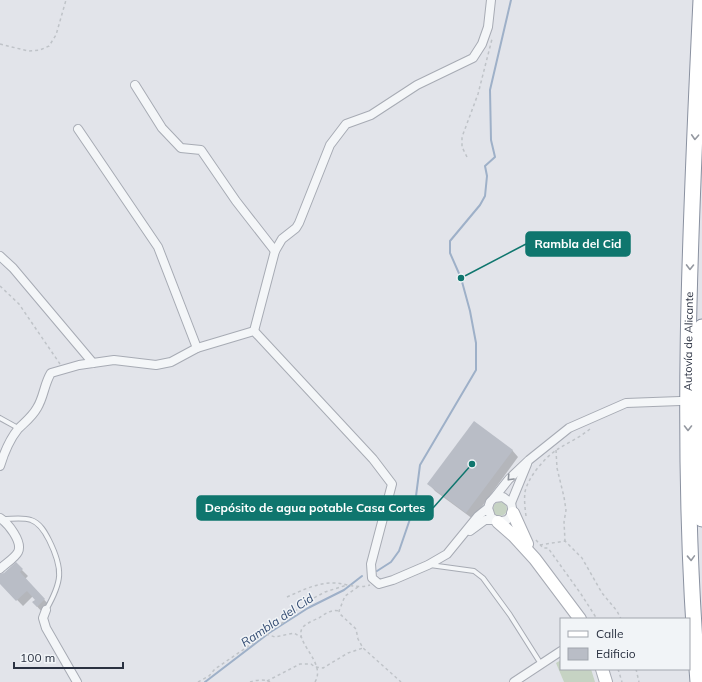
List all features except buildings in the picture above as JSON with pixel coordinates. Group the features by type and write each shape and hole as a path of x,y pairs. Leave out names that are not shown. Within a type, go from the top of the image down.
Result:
{"highway":[{"name":"Autovía de Alicante","path":"698,682 690,558 688,354 691,210 701,0"},
{"name":"Autovía de Alicante","path":"702,327 700,387 702,519"}],"street":[{"path":"254,331 275,251 282,239 296,228 299,223 330,145 346,124 371,115 416,85 472,58 482,44 488,27 491,0"},
{"path":"135,85 162,128 181,148 201,150 236,202 275,251"},
{"path":"78,129 158,247 197,348"},
{"path":"0,256 13,268 93,363"},
{"path":"0,466 18,429 30,418 38,407 46,381 51,373 63,369 114,360 156,365 171,362 197,348 254,331"},
{"path":"254,331 374,459 392,484 371,564 372,578 380,584 393,580 428,565 447,554 478,516 488,508"},
{"path":"579,618 535,559 514,536 489,514 488,508 490,502 509,479 529,460 569,428 626,403 680,401"},
{"path":"459,540 485,520 507,520 512,508 519,480 529,460"},
{"path":"494,498 503,497 512,508 525,541 535,559"},
{"path":"0,569 18,552 19,547 11,528 2,518"},
{"path":"46,610 43,618 46,628 77,682"},
{"path":"514,682 560,652"},
{"path":"602,670 606,682"}],"lane":[{"path":"0,418 18,429"},
{"path":"2,518 32,520 46,533 54,549 59,562 60,576 56,591 46,610"},
{"path":"428,565 474,572 483,578 510,615 542,664"}],"path":[{"path":"0,44 28,51 40,50 49,46 56,35 66,0"},
{"path":"467,157 462,148 462,137 478,94 486,59 492,43 493,33 488,27"},
{"path":"0,286 19,304 63,369"},
{"path":"526,518 524,505 525,490 539,466 556,450 594,425"},
{"path":"556,450 557,468 566,510 564,522 565,541 582,558 602,593 617,611 620,618"},
{"path":"534,536 543,548 548,548 596,618"},
{"path":"540,545 565,541"},
{"path":"287,597 320,584 336,583 347,586 365,587 378,582"},
{"path":"198,682 207,678 215,669 285,621 310,600 326,592 347,586"},
{"path":"358,587 345,596 339,611 342,617 356,629 358,639 363,648 401,682"},
{"path":"315,682 317,678 317,668 300,633 302,628 307,624 332,610 339,611"},
{"path":"266,634 275,637 294,633 301,637"},
{"path":"250,682 254,680 267,680 300,664 311,664 317,668 323,668 348,653 363,648"},
{"path":"618,670 622,682"},
{"path":"636,670 638,682"}],"green space":[{"path":"497,502 503,502 507,506 507,512 503,516 497,516 493,512 493,506"},
{"path":"560,661 560,670 591,670 595,682 564,682 556,663"}],"waterway":[{"name":"Rambla del Cid","path":"377,571 391,562 399,551 416,496 420,465 476,370 476,343 470,311 461,278 450,253 450,241 480,205 485,196 487,176 485,166 495,157 491,140 490,90 511,0"},
{"name":"Rambla del Cid","path":"205,682 269,633 308,608 344,590 362,576"}],"place":[{"name":"Rambla del Cid","path":"461,278"},
{"name":"Depósito de agua potable Casa Cortes","path":"472,464"}]}
